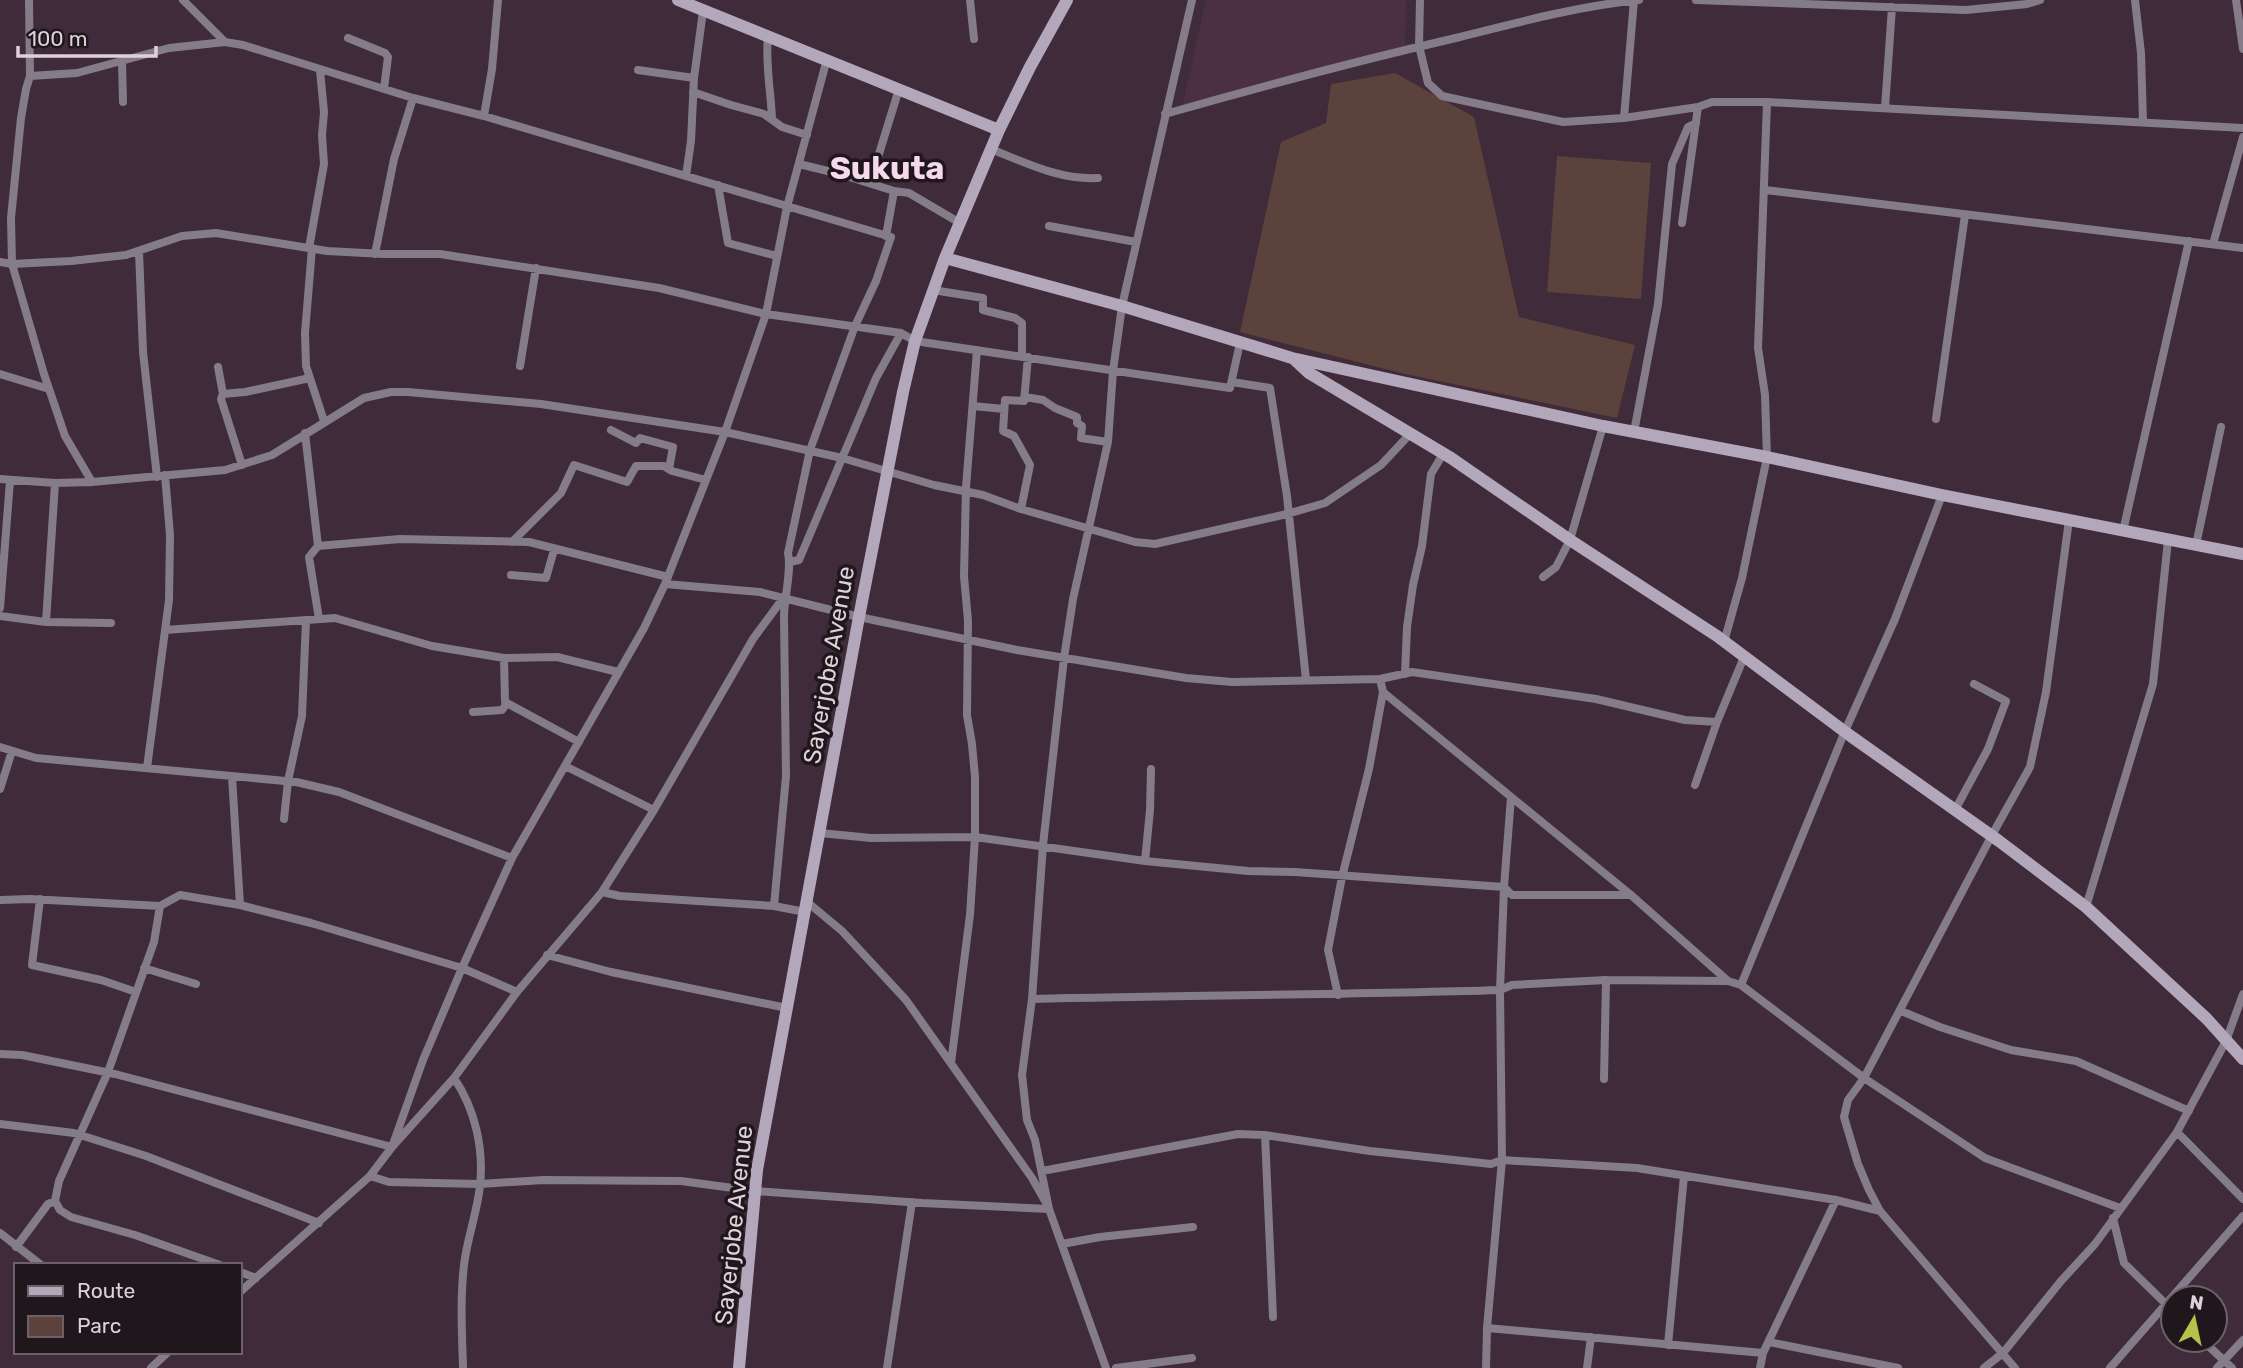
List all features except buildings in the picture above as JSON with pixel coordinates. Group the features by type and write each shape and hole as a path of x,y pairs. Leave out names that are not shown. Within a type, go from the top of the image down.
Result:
{"street":[{"path":"29,0 30,76 21,118 11,218 12,264 65,436 93,482"},
{"path":"183,0 225,42"},
{"path":"484,116 492,69 498,0"},
{"path":"678,0 999,130"},
{"path":"970,0 974,39"},
{"name":"Sayerjobe Avenue","path":"740,1368 757,1170 886,472 915,341 944,258 999,130 1030,67 1068,0"},
{"path":"1049,1209 1035,1140 1027,1120 1021,1074 1032,999 1043,845 1064,658 1073,599 1108,442 1112,370 1122,306 1192,0"},
{"path":"1420,0 1419,46 1428,83 1441,96 1563,122 1624,118 1712,103 1767,102 2243,128"},
{"path":"1165,114 1284,79 1419,46 1548,15 1636,0 1624,118"},
{"path":"1696,0 1825,2 1966,10 2027,4 2040,0"},
{"path":"1966,0 1966,10"},
{"path":"2135,0 2141,53 2143,122"},
{"path":"2236,0 2243,49"},
{"path":"1885,108 1892,7"},
{"path":"686,176 703,11"},
{"path":"768,36 765,55 772,119"},
{"path":"348,38 385,53 388,57 384,89"},
{"path":"30,76 76,73 169,48 225,42 243,45 413,98 484,116 891,237 810,450 789,553 784,597 786,776 774,906"},
{"path":"392,1147 419,1071 512,858 644,628 667,581 725,432 765,314 787,207 827,59"},
{"path":"122,61 123,102"},
{"path":"320,70 324,112 324,164 311,248 305,333 306,366 324,421"},
{"path":"638,70 694,78"},
{"path":"870,183 899,89"},
{"path":"693,92 764,114 782,127 807,135"},
{"path":"375,254 394,159 413,98"},
{"path":"1724,642 1742,578 1767,457 1765,395 1758,348 1767,102"},
{"path":"1682,223 1698,107"},
{"path":"1634,432 1658,303 1672,164 1688,127 1696,122"},
{"path":"2213,244 2243,137"},
{"path":"991,149 1054,174 1082,179 1098,178"},
{"path":"799,164 909,193 960,222"},
{"path":"718,185 728,243 777,256"},
{"path":"1765,190 2243,248"},
{"path":"886,236 894,191"},
{"path":"1936,419 1965,215"},
{"path":"1049,226 1136,242"},
{"path":"0,262 12,264 71,261 126,255 182,236 216,233 311,248 375,254 440,254 659,288 765,314 901,333 915,341 1230,387 1240,343"},
{"path":"2123,531 2189,241"},
{"path":"139,251 143,352 170,535 169,600 146,768"},
{"path":"944,258 1122,306 1292,358 1603,426 2243,554"},
{"path":"520,366 536,268"},
{"path":"933,290 983,298 983,310 1015,318 1022,323 1025,397 1024,401 1004,400 1003,431 1014,436 1030,465 1021,509"},
{"path":"790,562 799,560 876,378 901,333"},
{"path":"951,1063 970,915 975,837 975,777 967,715 968,639 964,576 966,492 977,350"},
{"path":"1292,358 1309,373 1443,454 1724,642 1992,835 2086,907 2207,1019 2243,1059"},
{"path":"218,367 223,394 221,399 242,465"},
{"path":"0,374 49,389"},
{"path":"223,394 310,378"},
{"path":"1232,382 1270,388 1287,496 1306,680"},
{"path":"0,479 55,483 93,482 225,470 272,455 365,398 391,392 408,392 541,404 725,432 842,458 886,472 983,495 1021,509 1135,542 1155,544 1325,503 1381,464 1410,434"},
{"path":"1025,397 1043,400 1077,417 1077,423 1082,426 1081,438 1108,442"},
{"path":"973,407 1004,409"},
{"path":"1542,577 1556,567 1570,540 1603,426"},
{"path":"2196,545 2221,426"},
{"path":"611,430 636,443 640,438 673,447 669,470"},
{"path":"305,433 318,546"},
{"path":"1405,674 1407,627 1422,546 1431,474 1443,454"},
{"path":"512,542 561,494 573,465 627,482 636,466 664,467 706,480"},
{"path":"0,607 10,481"},
{"path":"46,622 55,483"},
{"path":"1741,985 1844,731 1895,619 1942,495"},
{"path":"2015,1368 1880,1210 1858,1164 1844,1117 1848,1100 1864,1078 1901,1011 1992,835 2031,767 2046,692 2069,520"},
{"path":"318,619 309,557 318,546 400,539 529,542 667,581 760,592 859,617 1064,658 1186,678 1232,682 1380,679 1412,673 1596,699 1685,720 1717,722"},
{"path":"2086,907 2153,684 2168,540"},
{"path":"511,575 545,578 554,550"},
{"path":"242,1290 370,1177 392,1147 454,1078 547,955 602,892 654,810 753,639 784,597"},
{"path":"0,616 46,622 111,623"},
{"path":"165,630 335,618 432,646 504,658 556,657 618,672"},
{"path":"284,818 288,782 302,716 306,620"},
{"path":"1695,785 1717,722 1745,657"},
{"path":"504,658 505,702 579,742"},
{"path":"1338,995 1328,950 1342,877 1369,769 1383,692 1380,679"},
{"path":"1955,810 1988,749 2006,701 1974,684"},
{"path":"1383,692 1631,895 1728,981"},
{"path":"473,712 502,710 507,703"},
{"path":"0,747 36,758 288,782 339,792 512,858"},
{"path":"0,789 12,751"},
{"path":"565,766 654,810"},
{"path":"1145,861 1151,769"},
{"path":"232,777 240,905"},
{"path":"1486,1368 1502,1160 1500,990 1511,797"},
{"path":"820,832 871,838 975,837 1145,861 1248,872 1295,872 1504,887 1512,895 1631,895"},
{"path":"602,892 620,896 806,907 842,931 906,1000 1032,1178 1049,1209 1106,1368"},
{"path":"0,900 160,906 180,895 240,905 462,968 517,992"},
{"path":"40,900 32,965 101,980 136,992"},
{"path":"160,906 154,942 108,1072 60,1181 55,1201 60,1210 71,1217 135,1234 215,1263"},
{"path":"547,955 611,972 787,1008"},
{"path":"144,968 196,984"},
{"path":"1032,999 1500,990 1512,985 1605,980 1728,981 1741,985 1864,1078 1985,1158 2120,1208"},
{"path":"1604,1079 1605,980"},
{"path":"1984,1368 2003,1353 2061,1281 2095,1244 2177,1132 2226,1041 2243,994"},
{"path":"1901,1011 2011,1050 2076,1061 2189,1111"},
{"path":"0,1054 22,1055 108,1072 392,1147"},
{"path":"454,1078 467,1097 479,1138 480,1184 464,1265 461,1323 463,1368"},
{"path":"0,1124 80,1136 146,1156 319,1223"},
{"path":"2177,1132 2243,1199"},
{"path":"1042,1171 1238,1134 1265,1135 1370,1151 1491,1164 1502,1160 1637,1168 1836,1199 1880,1210"},
{"path":"1265,1135 1273,1317"},
{"path":"1668,1345 1684,1175"},
{"path":"370,1177 389,1182 480,1184 543,1180 681,1181 755,1191 1049,1209"},
{"path":"1760,1368 1763,1353 1836,1199"},
{"path":"16,1247 48,1204 55,1201"},
{"path":"887,1368 912,1202"},
{"path":"2182,1284 2243,1216"},
{"path":"2113,1218 2124,1263 2159,1297"},
{"path":"1062,1244 1193,1227"},
{"path":"0,1233 38,1263"},
{"path":"242,1273 256,1278"},
{"path":"2110,1368 2159,1310"},
{"path":"1487,1328 1763,1353"},
{"path":"1587,1368 1591,1337"},
{"path":"2232,1368 2220,1364 2243,1340"},
{"path":"1769,1342 1898,1368"},
{"path":"151,1368 163,1354"},
{"path":"1116,1368 1192,1358"}],"shaded area":[{"path":"1206,0 1406,0 1405,48 1284,79 1196,110 1181,112"}],"green space":[{"path":"1395,73 1474,117 1519,317 1635,345 1617,418 1405,374 1240,332 1281,142 1326,123 1331,84"},
{"path":"1557,156 1651,163 1641,299 1547,292"}],"district":[{"name":"Sukuta","path":"887,168"}]}
